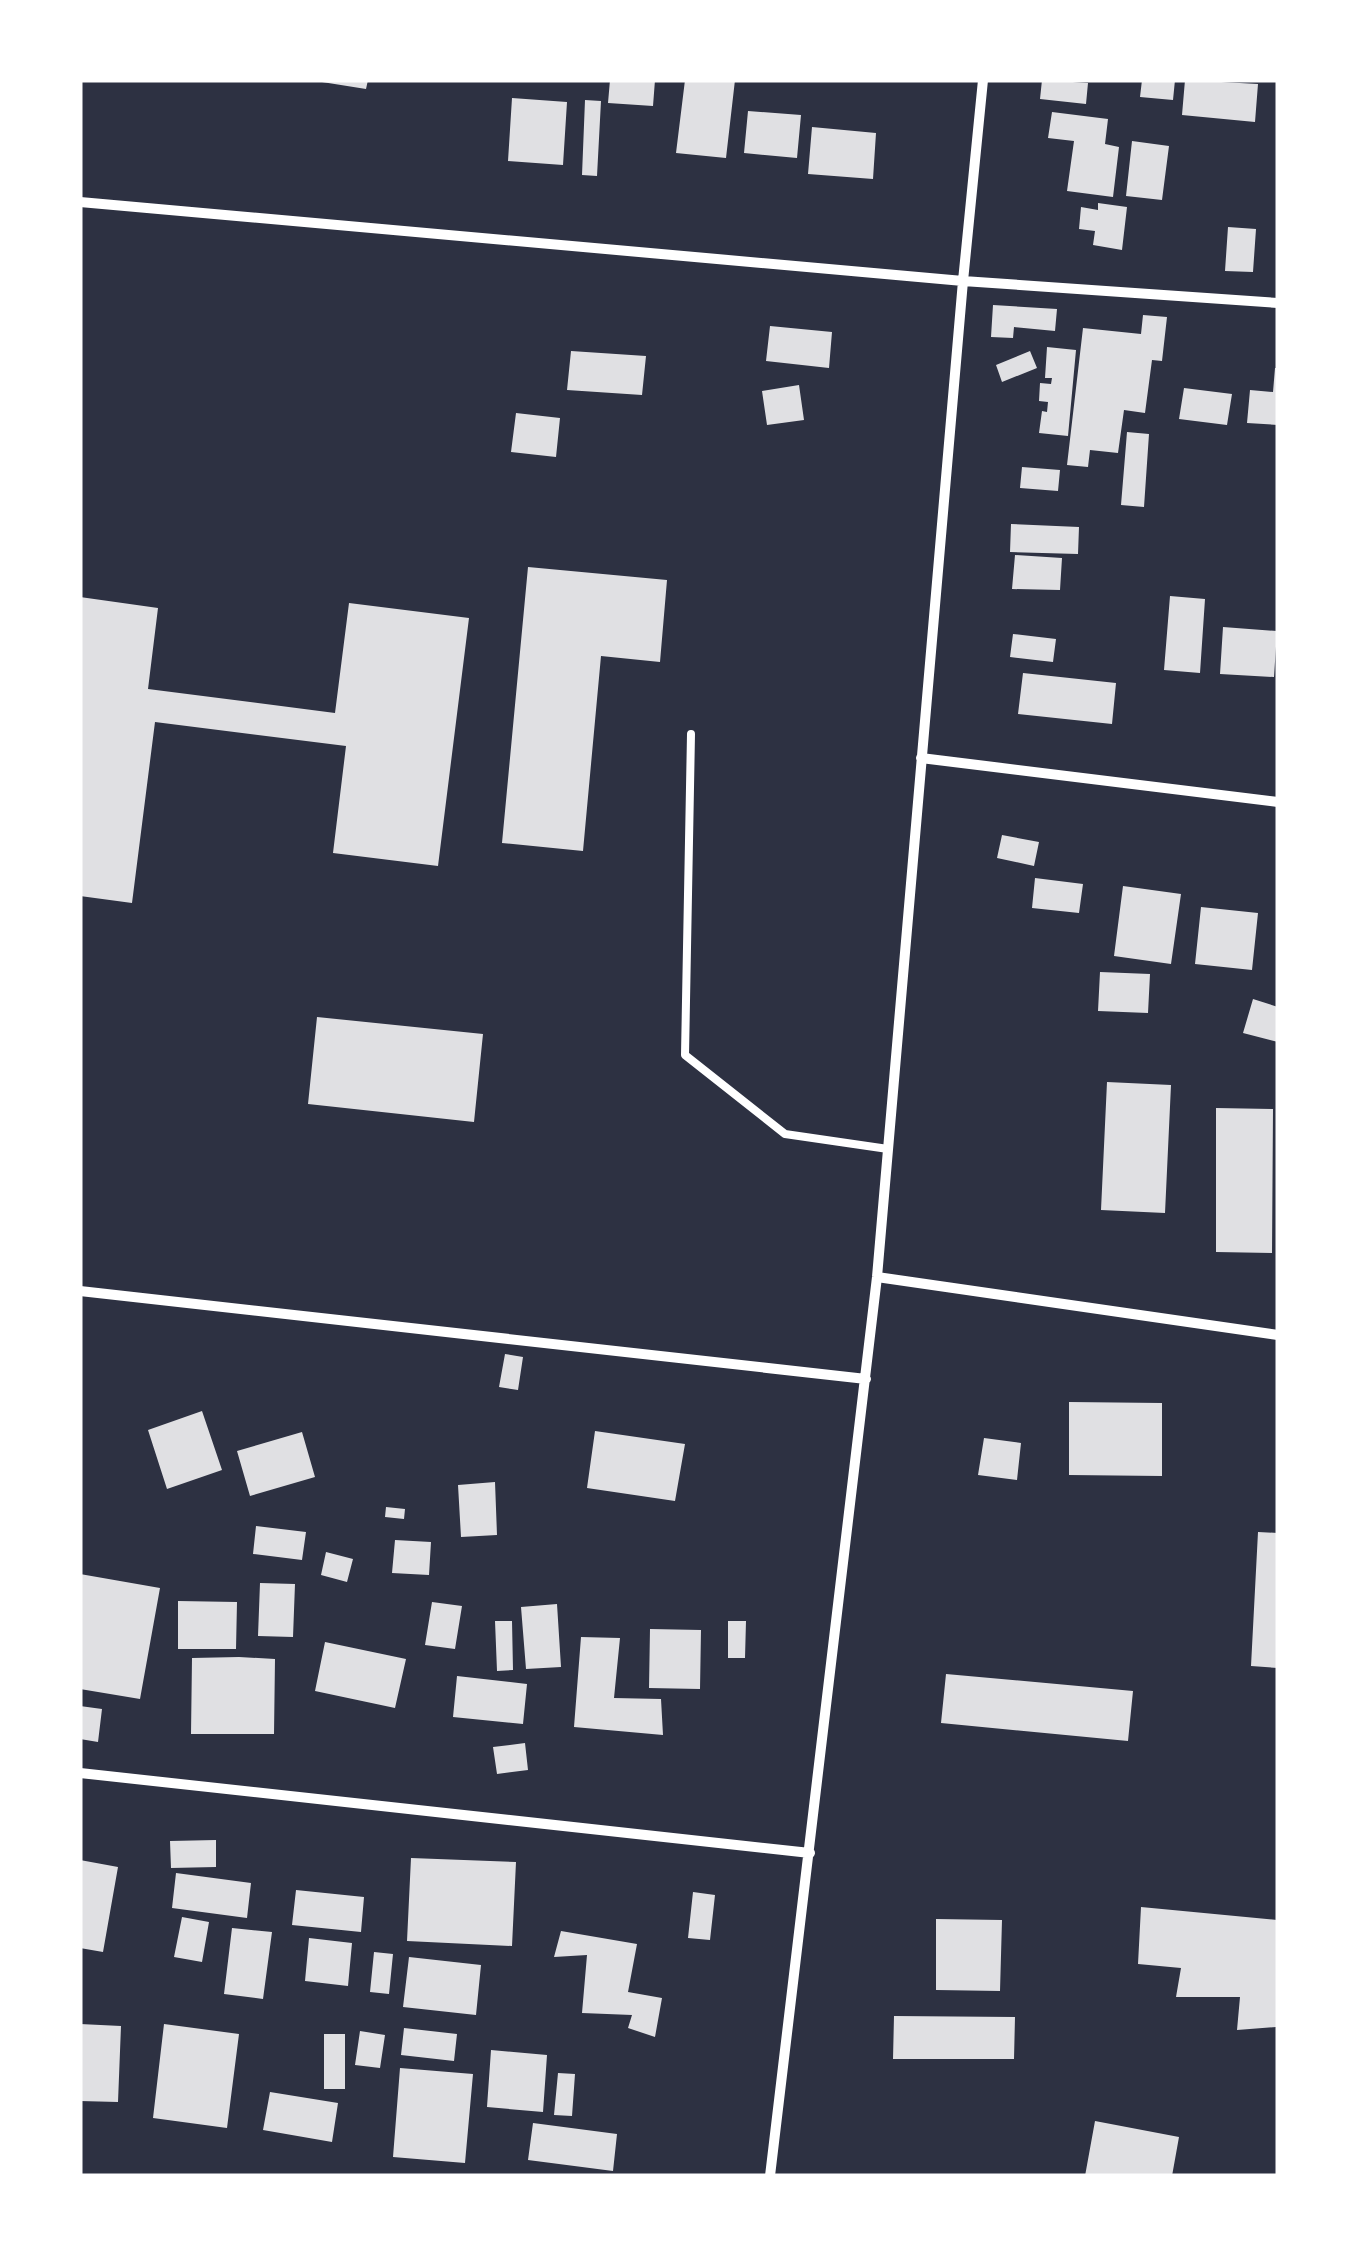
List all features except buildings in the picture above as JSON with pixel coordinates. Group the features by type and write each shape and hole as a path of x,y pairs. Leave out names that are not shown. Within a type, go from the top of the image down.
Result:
{"street":[{"path":"770,2176 877,1277 982,80"},
{"path":"80,202 963,280 1278,303"},
{"path":"922,758 1278,802"},
{"path":"877,1277 1278,1335"},
{"path":"80,1291 866,1378"},
{"path":"80,1773 810,1852"}],"lane":[{"path":"691,734 685,1055 785,1134 888,1149"}]}
